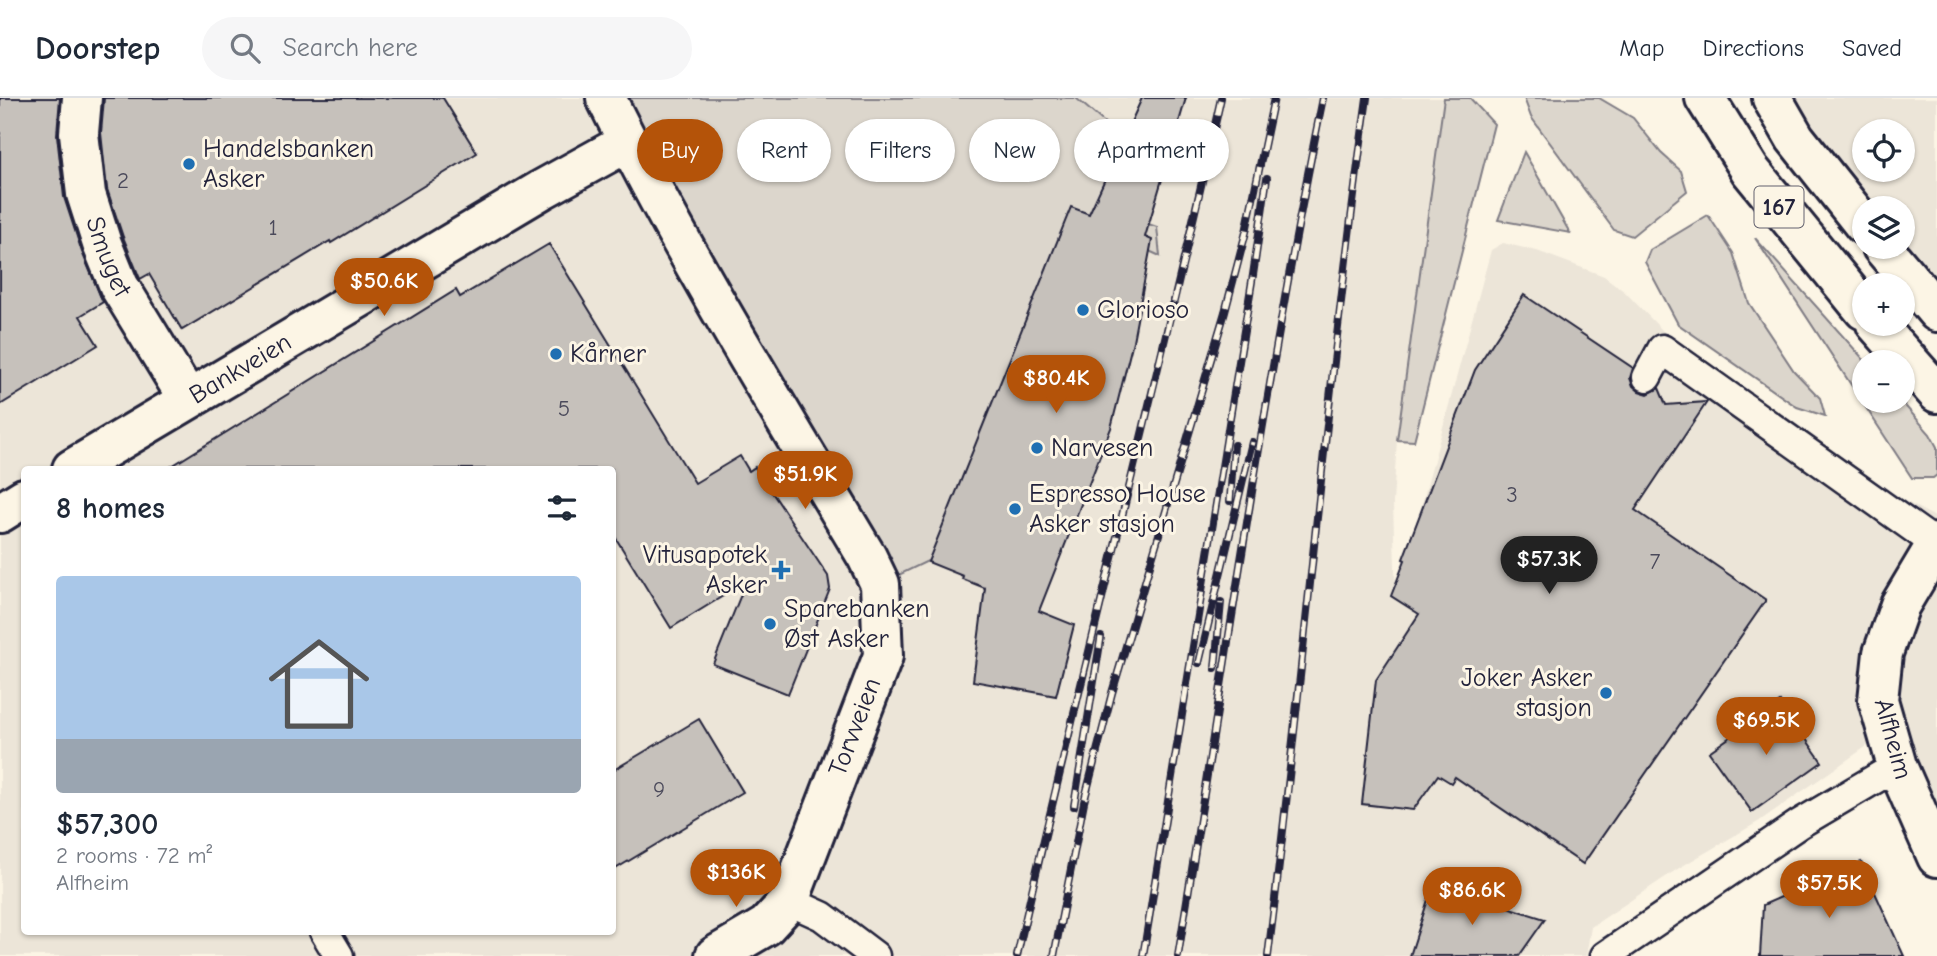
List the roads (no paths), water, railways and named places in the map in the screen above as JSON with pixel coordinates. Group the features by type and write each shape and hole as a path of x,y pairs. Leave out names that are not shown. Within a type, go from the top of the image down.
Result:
{"street":[{"name":"Smuget","path":"82,98 79,133 86,194 102,244 119,286 188,399"},
{"name":"Torvveien","path":"607,98 628,142 880,584 883,656 789,901 766,926 715,956"},
{"name":"167","path":"1705,98 1750,170 1852,295"},
{"name":"167","path":"1772,98 1795,138 1852,210"},
{"name":"Bankveien","path":"77,466 541,190 628,142"},
{"path":"1892,259 1937,312"},
{"path":"1887,336 1937,393"},
{"path":"0,513 21,500"},
{"name":"Alfheim","path":"1937,543 1900,604 1883,653 1878,700 1896,766 1937,858"}],"lane":[{"path":"1647,377 1662,349 1937,543"},
{"path":"1605,956 1799,824 1896,766"},
{"path":"789,901 822,916 875,956"},
{"path":"326,935 339,956"}],"railway":[{"path":"1017,956 1221,98"},
{"path":"1054,956 1084,802 1112,693 1225,312 1246,232 1274,98"},
{"path":"1178,956 1282,312 1323,98"},
{"path":"1268,956 1340,312 1367,98"},
{"path":"1143,956 1267,178"},
{"path":"1199,663 1252,442"},
{"path":"1230,501 1234,445"},
{"path":"1215,668 1221,602"},
{"path":"1074,806 1101,637"}],"place":[{"name":"Handelsbanken Asker","path":"189,164"},
{"name":"Glorioso","path":"1083,310"},
{"name":"Kårner","path":"556,354"},
{"name":"Narvesen","path":"1037,448"},
{"name":"Espresso House Asker stasjon","path":"1015,509"},
{"name":"Vitusapotek Asker","path":"781,570"},
{"name":"Sparebanken Øst Asker","path":"770,624"},
{"name":"Joker Asker stasjon","path":"1606,693"}]}
